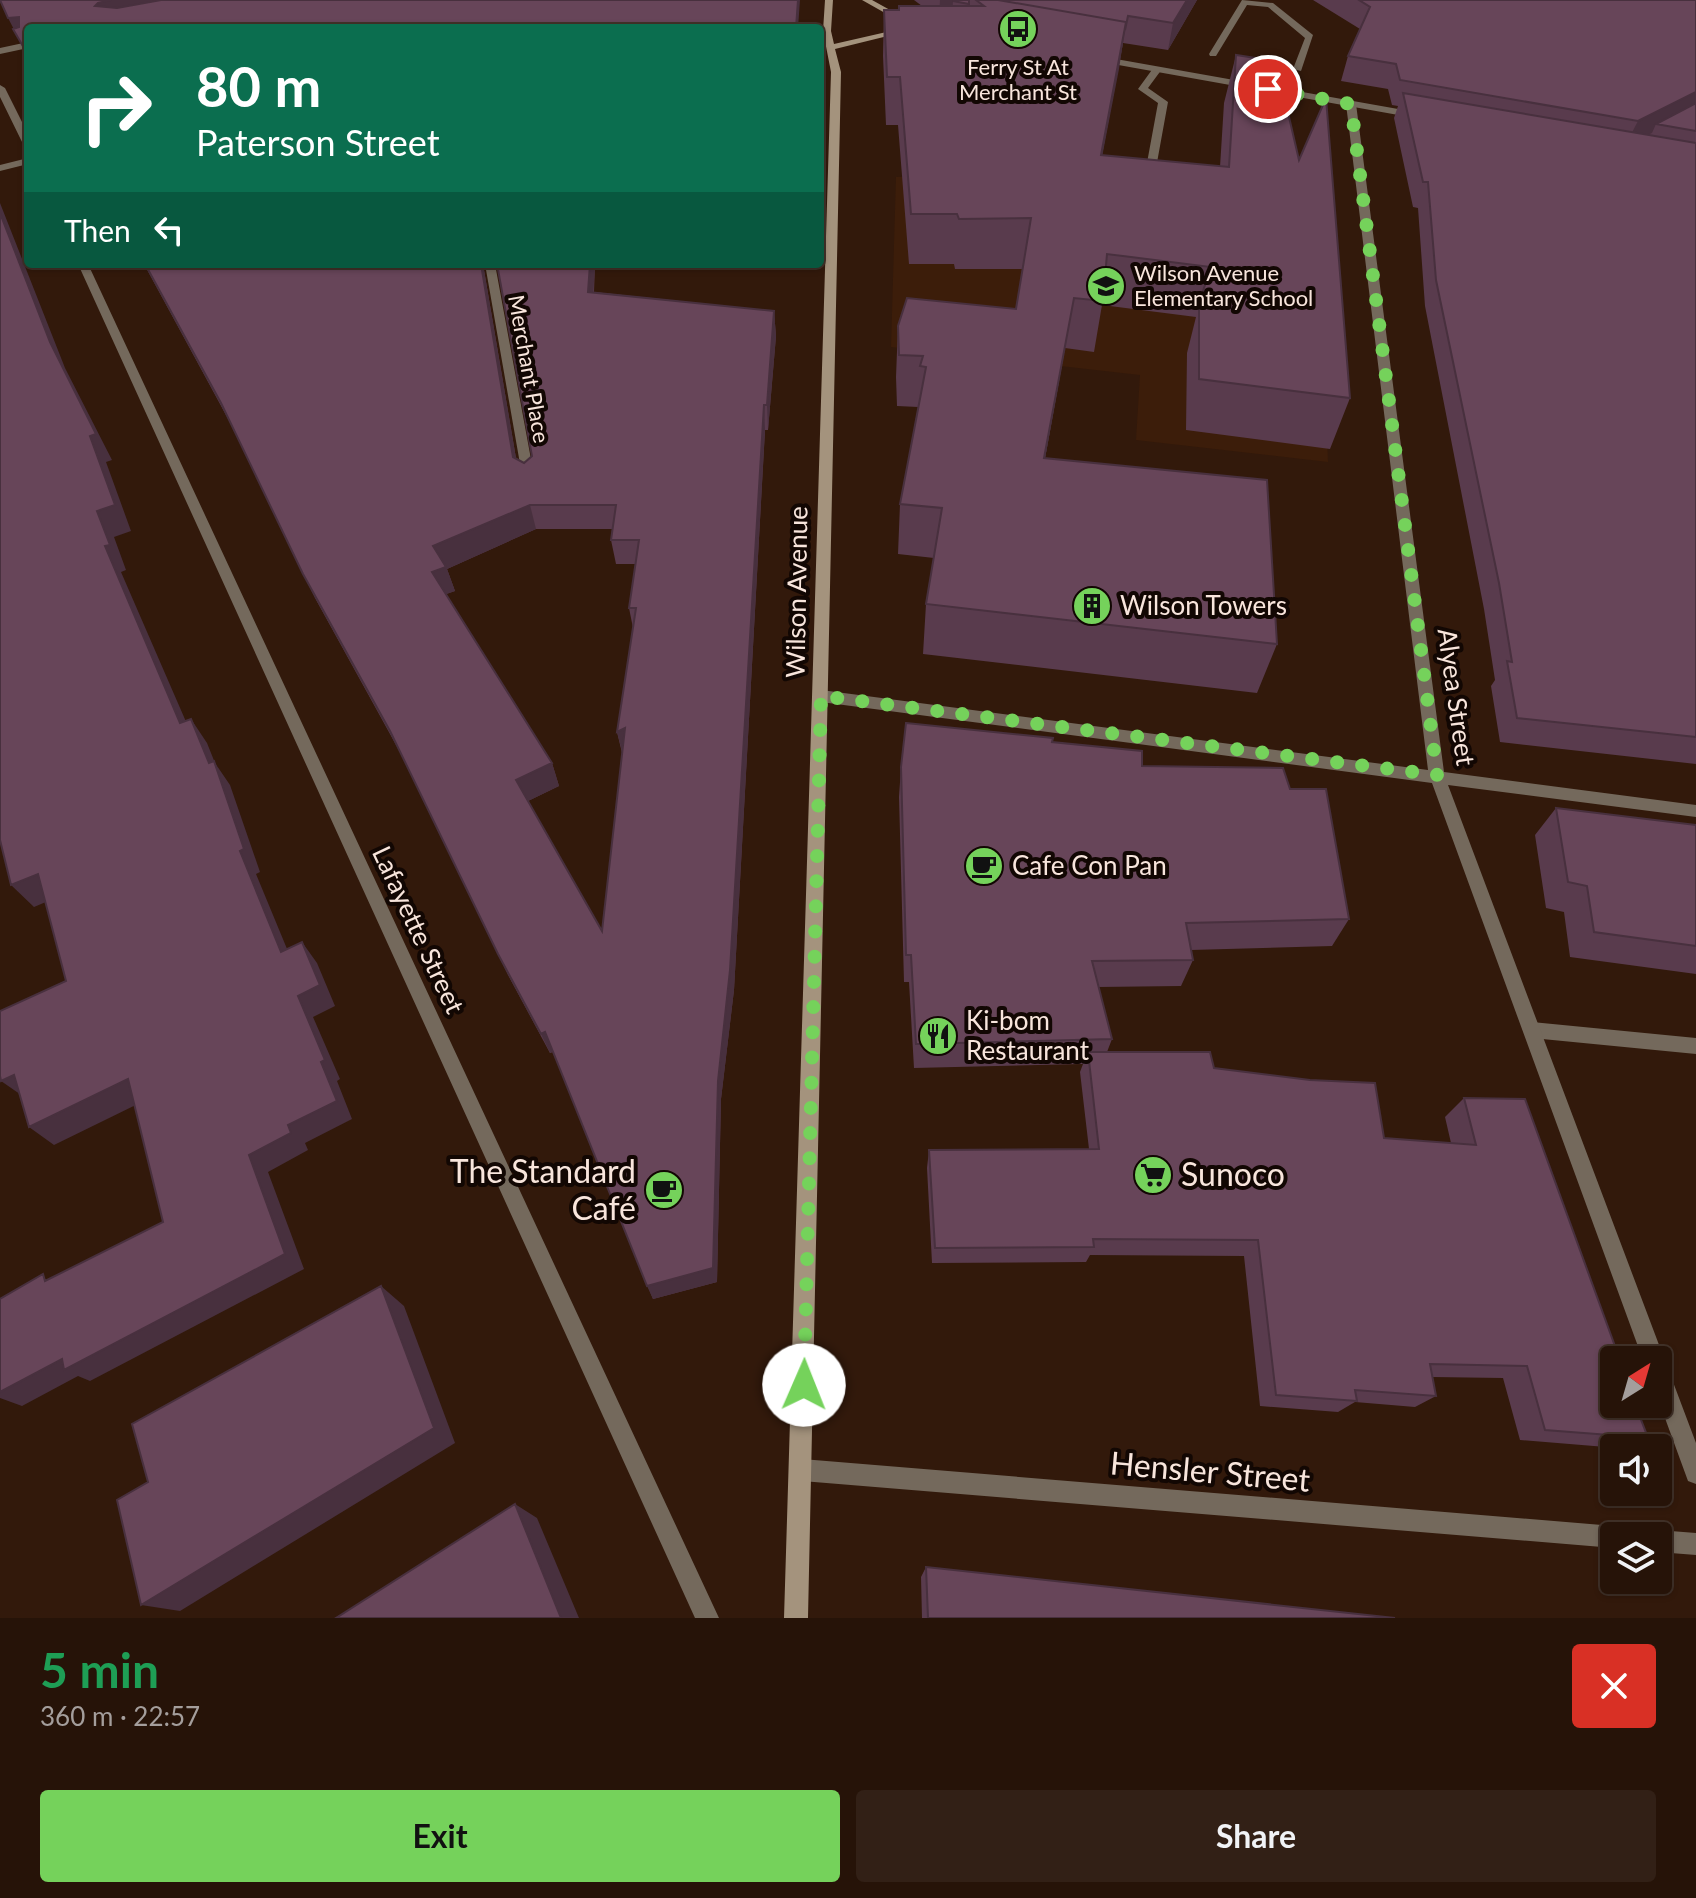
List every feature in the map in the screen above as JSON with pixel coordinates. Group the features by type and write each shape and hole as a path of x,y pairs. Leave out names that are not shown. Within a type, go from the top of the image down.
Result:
{"main road":[{"name":"Wilson Avenue","path":"796,1618 836,72 826,48 829,0"},
{"path":"866,0 909,22"},
{"path":"826,48 920,28"}],"street":[{"path":"1213,54 1244,2 1265,3 1310,37 1298,69"},
{"path":"0,51 24,46"},
{"path":"1081,56 1427,117"},
{"path":"1148,184 1163,102 1143,89 1157,69"},
{"path":"0,88 24,136"},
{"name":"Alyea Street","path":"1351,104 1437,775 1649,1346"},
{"path":"0,168 24,162"},
{"name":"Lafayette Street","path":"85,268 707,1618"},
{"name":"Merchant Place","path":"491,268 529,481"},
{"path":"821,696 1696,811"},
{"path":"1532,1030 1696,1046"},
{"path":"1672,1408 1696,1473"},
{"name":"Hensler Street","path":"802,1470 1600,1536"},
{"path":"1672,1542 1696,1544"}],"shaded area":[{"name":"Wilson Avenue Elementary School","path":"1038,173 1318,226 1328,462 1136,440 1140,375 891,347 896,177"}],"building":[{"path":"0,0 111,0 95,6 117,8 161,0 798,0 796,24 24,24 24,48 13,29 19,27 19,17 8,18"},
{"path":"976,0 998,0 1126,22 1101,155 1229,167 1236,55 1276,61 1299,160 1326,98 1350,398 1199,379 1199,303 1211,267 1107,254 1103,301 1074,298 1044,458 1267,480 1277,644 926,604 942,508 900,504 926,367 920,366 923,356 899,355 898,326 907,298 1016,309 1031,218 959,219 957,214 911,214 900,77 887,77 884,10 899,10 899,6 984,6"},
{"path":"998,0 1187,0 1173,23 1128,16 1125,30 1126,22"},
{"path":"1359,0 1696,0 1696,92 1638,121 1400,80 1396,64 1348,56 1370,7"},
{"path":"1403,93 1696,143 1696,737 1517,718 1507,661 1512,662 1499,583 1436,280 1428,182 1423,182"},
{"path":"1696,103 1696,131 1656,124"},
{"path":"0,213 50,342 96,434 90,436 115,505 97,511 110,545 105,546 180,723 191,719 209,763 214,761 244,849 240,851 281,952 302,942 320,985 298,996 325,1060 321,1062 337,1101 288,1125 291,1133 249,1155 285,1254 64,1370 62,1359 0,1392 0,1299 43,1274 45,1281 163,1222 128,1079 29,1127 14,1075 1,1081 0,1076 0,1011 66,981 38,874 11,885 0,840"},
{"path":"147,268 482,268 513,457 524,463 532,456 498,268 590,268 588,292 774,311 767,405 764,405 730,970 718,1081 713,1268 647,1286 545,1032 541,1034 498,954 390,731 303,574 221,403","holes":["530,505 616,505 611,540 639,540 629,608 636,608 617,732 625,728 602,931 516,780 552,763 432,572 446,567 433,546"]},
{"path":"906,723 1053,738 1052,742 1142,751 1142,766 1283,768 1290,789 1326,789 1349,919 1186,923 1193,960 1092,961 1112,1039 916,1044 911,955 906,955 901,767"},
{"path":"1556,808 1696,825 1696,946 1594,932 1587,886 1568,882"},
{"path":"1088,1052 1210,1052 1214,1068 1310,1080 1375,1083 1384,1138 1476,1145 1464,1098 1525,1099 1615,1346 1600,1346 1600,1418 1640,1418 1646,1434 1545,1430 1527,1366 1430,1364 1436,1396 1355,1390 1357,1401 1276,1395 1258,1240 1093,1239 1094,1247 935,1248 929,1150 1099,1149"},
{"path":"381,1286 434,1428 141,1605 117,1500 148,1482 132,1424"},
{"path":"515,1504 561,1618 336,1618"},
{"path":"926,1567 1395,1618 928,1618"}],"place":[{"name":"Ferry St At Merchant St","path":"1018,29"},
{"name":"Wilson Avenue Elementary School","path":"1106,286"},
{"name":"Wilson Towers","path":"1092,606"},
{"name":"Cafe Con Pan","path":"984,866"},
{"name":"Ki-bom Restaurant","path":"938,1036"},
{"name":"Sunoco","path":"1153,1175"},
{"name":"The Standard Café","path":"664,1190"}],"route":[{"path":"804,1385 821,696 1437,775 1351,104 1268,89"}]}
